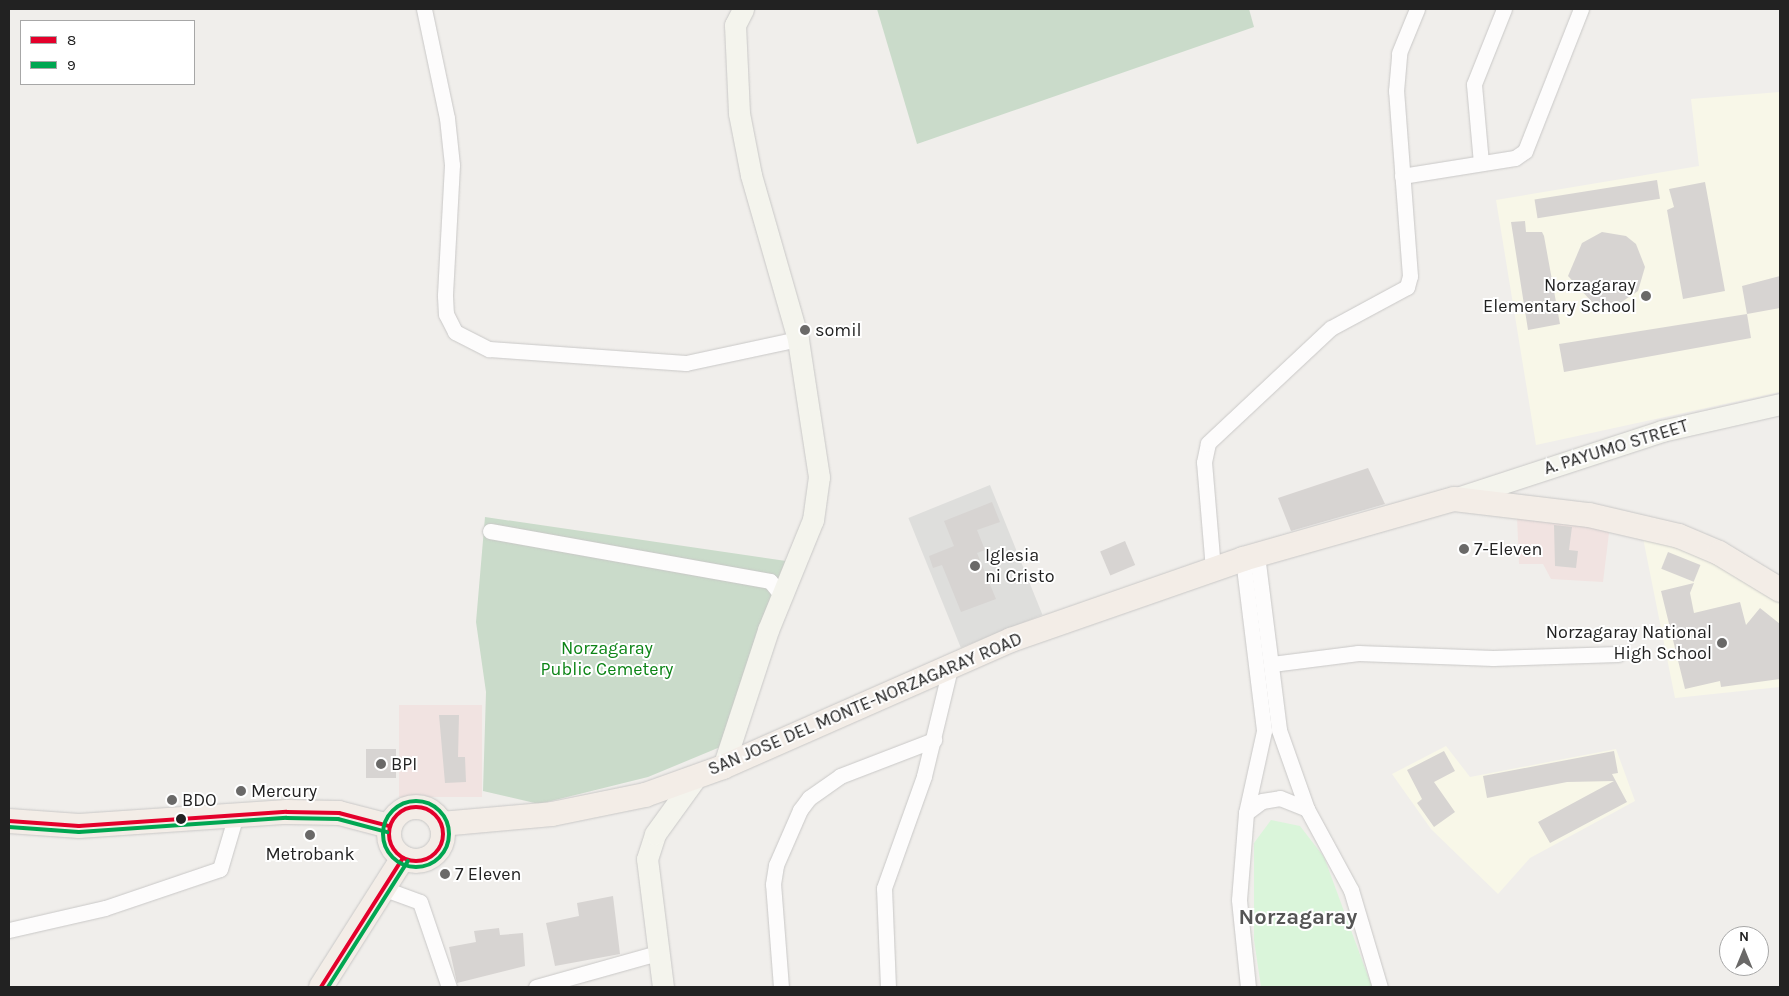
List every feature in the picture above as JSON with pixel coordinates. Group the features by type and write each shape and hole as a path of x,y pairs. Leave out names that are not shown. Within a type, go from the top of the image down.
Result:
{"main road":[{"name":"SAN JOSE DEL MONTE-NORZAGARAY ROAD","path":"441,824 590,809 697,776 724,767 951,664 1213,569 1454,499"},
{"path":"1454,499 1589,515 1679,536 1720,553 1780,590"},
{"path":"413,807 429,810 441,824 442,842 432,856 417,861 403,858 390,844 389,826 399,812 413,807"},
{"path":"9,821 79,826 236,816 338,814 389,826"},
{"path":"321,987 382,888 403,858"}],"street":[{"path":"424,9 451,156 453,203 445,296 449,324 455,332 489,349 686,363 798,339"},
{"path":"724,767 782,596 819,496 817,448 798,339 751,175 739,114 735,25 743,9"},
{"path":"1213,569 1204,462 1208,443 1330,328 1407,287 1410,276 1396,91 1399,53 1417,9"},
{"path":"1481,163 1474,84 1504,9"},
{"path":"1402,176 1515,158 1525,150 1581,9"},
{"name":"A. PAYUMO STREET","path":"1454,499 1662,431 1780,404"},
{"path":"490,531 770,582 782,596"},
{"path":"1250,557 1272,664 1279,730 1307,809 1351,890 1380,987"},
{"path":"1248,987 1239,900 1246,814 1264,731 1250,557"},
{"path":"1272,664 1358,653 1493,658 1618,654"},
{"path":"888,987 884,888 934,740 951,664"},
{"path":"781,987 774,884 776,865 800,810 809,798 840,776 934,740"},
{"path":"663,987 658,953 649,848 697,776"},
{"path":"1246,814 1262,801 1280,798 1307,809"},
{"path":"9,930 105,908 220,869 236,816"},
{"path":"382,888 420,902 449,987"},
{"path":"536,987 559,986 658,953"}],"shaded area":[{"name":"Norzagaray Elementary School","path":"1780,92 1780,392 1536,445 1496,200 1699,166 1691,99"},
{"name":"Iglesia ni Cristo","path":"990,485 1042,615 961,648 908,518"},
{"path":"1517,517 1610,525 1603,582 1551,579 1543,564 1519,564"},
{"name":"Norzagaray National High School","path":"1643,538 1693,545 1780,599 1780,687 1675,698"},
{"path":"399,705 482,705 482,797 399,797"},
{"path":"1446,746 1470,777 1616,749 1635,801 1530,858 1498,894 1431,829 1392,774"}],"green space":[{"path":"877,9 1249,9 1254,27 917,144"},
{"name":"Norzagaray Public Cemetery","path":"485,517 793,562 725,745 648,777 539,804 483,791 486,692 476,622"},
{"path":"1271,820 1300,826 1324,857 1372,987 1261,987 1254,940 1254,843"}],"building":[{"path":"1657,180 1660,199 1537,218 1535,199"},
{"path":"1705,182 1725,291 1683,299 1667,210 1674,207 1669,189"},
{"path":"1525,221 1526,232 1542,232 1544,236 1560,324 1528,330 1511,222"},
{"path":"1602,232 1626,236 1636,244 1645,267 1638,291 1617,305 1592,302 1568,276 1582,243"},
{"path":"1780,276 1780,308 1747,314 1742,286"},
{"path":"1747,314 1751,338 1564,372 1559,344"},
{"path":"1368,468 1385,504 1291,531 1278,498"},
{"path":"992,502 1000,522 977,530 985,550 977,553 996,599 961,612 942,565 933,568 929,556 954,546 944,521"},
{"path":"1554,525 1572,527 1569,550 1578,551 1576,568 1555,566"},
{"path":"1125,541 1135,565 1110,575 1100,552"},
{"path":"1668,552 1700,565 1694,582 1661,569"},
{"path":"1694,583 1690,593 1694,613 1740,602 1746,625 1760,608 1780,624 1780,679 1721,687 1720,681 1685,689 1661,591"},
{"path":"439,715 459,715 458,757 465,757 466,782 445,783"},
{"name":"BPI","path":"366,749 396,749 396,778 366,778"},
{"path":"1444,751 1455,771 1434,782 1455,812 1434,827 1417,803 1422,799 1407,770"},
{"path":"1614,751 1618,773 1612,774 1627,802 1550,843 1538,822 1614,781 1567,782 1487,798 1483,776"},
{"path":"613,896 620,954 555,966 546,923 579,916 577,903"},
{"path":"499,928 500,935 523,933 525,966 457,983 449,947 476,942 474,931"}],"transit line":[{"name":"9","path":"409,801 423,801 435,806 444,815 449,827 449,834 447,847 440,858 423,867 409,867 397,862 388,853 383,841 383,827 388,815 397,806 409,801"},
{"name":"8","path":"411,807 421,807 431,811 439,819 443,834 439,849 431,857 421,861 411,861 401,857 393,849 389,839 389,829 393,819 401,811 411,807"},
{"name":"8","path":"9,821 79,826 287,812 339,813 389,826"},
{"name":"9","path":"9,827 79,832 287,818 338,819 387,832"},
{"name":"8","path":"321,987 403,858"},
{"name":"9","path":"328,987 408,861"}],"place":[{"name":"Norzagaray Elementary School","path":"1646,296"},
{"name":"somil","path":"805,330"},
{"name":"7-Eleven","path":"1464,549"},
{"name":"Iglesia ni Cristo","path":"975,566"},
{"name":"Norzagaray National High School","path":"1722,643"},
{"name":"BPI","path":"381,764"},
{"name":"Mercury","path":"241,791"},
{"name":"BDO","path":"172,800"},
{"name":"Metrobank","path":"310,835"},
{"name":"7 Eleven","path":"445,874"}],"district":[{"name":"Norzagaray","path":"1298,918"}]}
